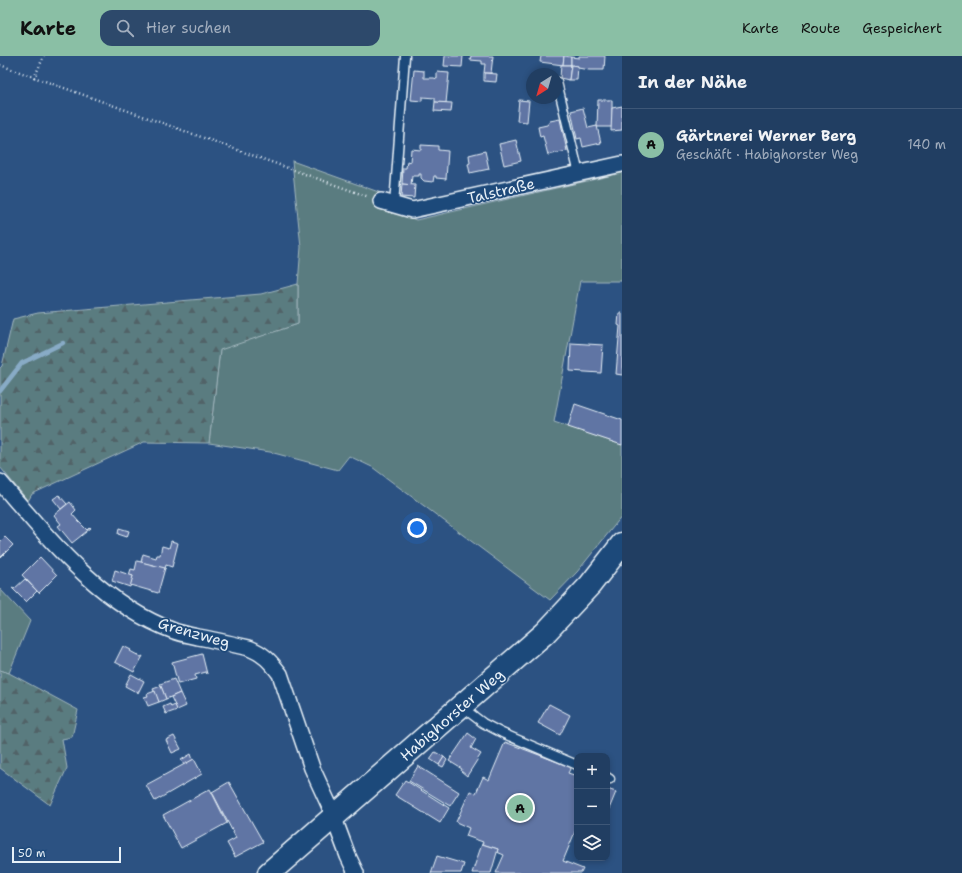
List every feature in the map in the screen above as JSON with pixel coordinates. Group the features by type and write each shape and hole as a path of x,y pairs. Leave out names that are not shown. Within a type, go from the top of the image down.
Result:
{"street":[{"name":"Talstraße","path":"387,203 412,210 622,164"},
{"name":"Grenzweg","path":"0,482 51,542 99,588 121,604 153,622 176,632 249,648 260,653 270,661 280,674 312,768 356,873"},
{"name":"Habighorster Weg","path":"269,873 545,633 590,585 622,544"}],"lane":[{"path":"387,203 405,56"},
{"path":"562,103 579,174"},
{"path":"461,706 483,723 502,733 574,764"}],"path":[{"path":"34,78 44,56"},
{"path":"0,65 387,203"}],"green space":[{"path":"292,161 387,195 386,208 416,220 622,173 622,281 580,281 554,422 622,445 622,516 577,572 550,600 372,467 349,456 338,470 270,452 209,443 220,349 298,324 298,284 301,247"},
{"path":"298,284 298,324 220,350 209,443 144,442 32,494 28,501 0,467 0,368 2,366 13,319 38,313 261,294"},
{"path":"0,589 30,621 9,673 0,670"},
{"path":"0,670 9,673 78,710 72,737 62,739 67,768 50,805 0,768"}],"building":[{"path":"445,56 463,56 462,67 444,66"},
{"path":"471,56 493,56 491,73 484,73 485,64 482,64 482,61 470,60"},
{"path":"541,56 564,56 563,65 540,62"},
{"path":"564,56 571,57 571,65 563,65"},
{"path":"579,56 605,56 604,70 589,70 571,65 571,57 579,58"},
{"path":"561,65 571,65 569,80 562,78 562,68"},
{"path":"571,65 578,66 577,80 569,80"},
{"path":"414,70 424,71 424,78 437,79 437,72 449,73 446,103 435,102 435,98 422,97 422,101 411,100"},
{"path":"484,73 497,74 496,82 484,81"},
{"path":"519,100 526,101 526,104 529,104 527,122 517,121"},
{"path":"598,100 612,100 612,127 597,127"},
{"path":"435,102 452,103 451,112 434,111"},
{"path":"622,106 622,130 611,131 612,108"},
{"path":"583,108 588,128 597,126 601,143 583,147 581,138 577,139 571,111"},
{"path":"560,119 567,151 548,155 543,136 540,137 538,127 547,125 550,121"},
{"path":"516,140 521,161 504,165 499,144"},
{"path":"421,145 438,146 438,150 448,151 446,179 436,178 436,176 434,176 433,182 424,181 421,178 421,174 419,174 419,176 412,176 411,185 402,184 403,168 406,168 407,161 410,162 411,149 421,150"},
{"path":"485,151 489,169 470,173 468,164 470,163 469,155"},
{"path":"402,184 415,185 414,198 401,197"},
{"path":"619,313 622,313 622,375 616,374 620,326 618,325"},
{"path":"571,343 603,345 601,373 570,371"},
{"path":"575,404 622,420 622,445 568,427"},
{"path":"59,495 67,504 61,509 53,499"},
{"path":"70,502 76,510 72,514 87,530 90,527 91,528 72,543 58,526 61,524 54,515"},
{"path":"119,528 129,531 127,537 118,534"},
{"path":"5,537 13,545 0,558 0,542"},
{"path":"171,541 178,543 172,567 166,565 165,569 141,562 143,554 156,558 157,555 160,555 162,546 169,548"},
{"path":"40,557 57,575 39,593 22,575"},
{"path":"137,561 165,568 158,593 130,585 133,576 129,575 131,569 135,570"},
{"path":"115,570 133,576 130,587 112,581"},
{"path":"25,579 37,591 26,602 12,588 14,589"},
{"path":"123,646 141,657 143,656 134,672 115,662"},
{"path":"202,654 207,674 206,672 195,675 196,679 178,684 172,662"},
{"path":"131,674 144,681 138,693 125,686"},
{"path":"174,679 180,693 166,699 160,684"},
{"path":"161,686 166,699 159,702 153,689"},
{"path":"155,691 159,702 148,706 144,697"},
{"path":"180,693 186,706 177,710 171,697"},
{"path":"170,704 171,707 175,705 177,710 166,714 163,707"},
{"path":"549,704 570,715 560,735 538,723"},
{"path":"468,733 476,739 471,748 481,754 467,776 461,771 462,769 449,761"},
{"path":"174,736 181,749 172,753 166,740"},
{"path":"505,742 571,767 568,773 574,775 574,834 563,861 583,869 581,873 496,873 504,855 497,852 498,849 482,844 483,842 466,836 469,828 456,822 470,791 476,793 483,777 489,780"},
{"path":"435,752 444,757 439,765 430,759"},
{"path":"191,754 193,760 184,765 181,760"},
{"path":"444,757 447,760 443,767 439,765"},
{"path":"194,759 202,774 155,801 146,785"},
{"path":"418,766 459,792 450,806 409,781"},
{"path":"405,780 449,808 440,823 395,795"},
{"path":"229,782 263,842 235,857 227,843 236,838 212,792"},
{"path":"210,789 227,823 181,848 163,815"},
{"path":"610,790 616,792 610,807"},
{"path":"482,844 498,849 491,873 472,873"},
{"path":"437,856 464,864 461,873 431,873"}],"waterway":[{"path":"0,391 22,363 63,343"}],"place":[{"name":"Gärtnerei Werner Berg","path":"520,808"}]}
